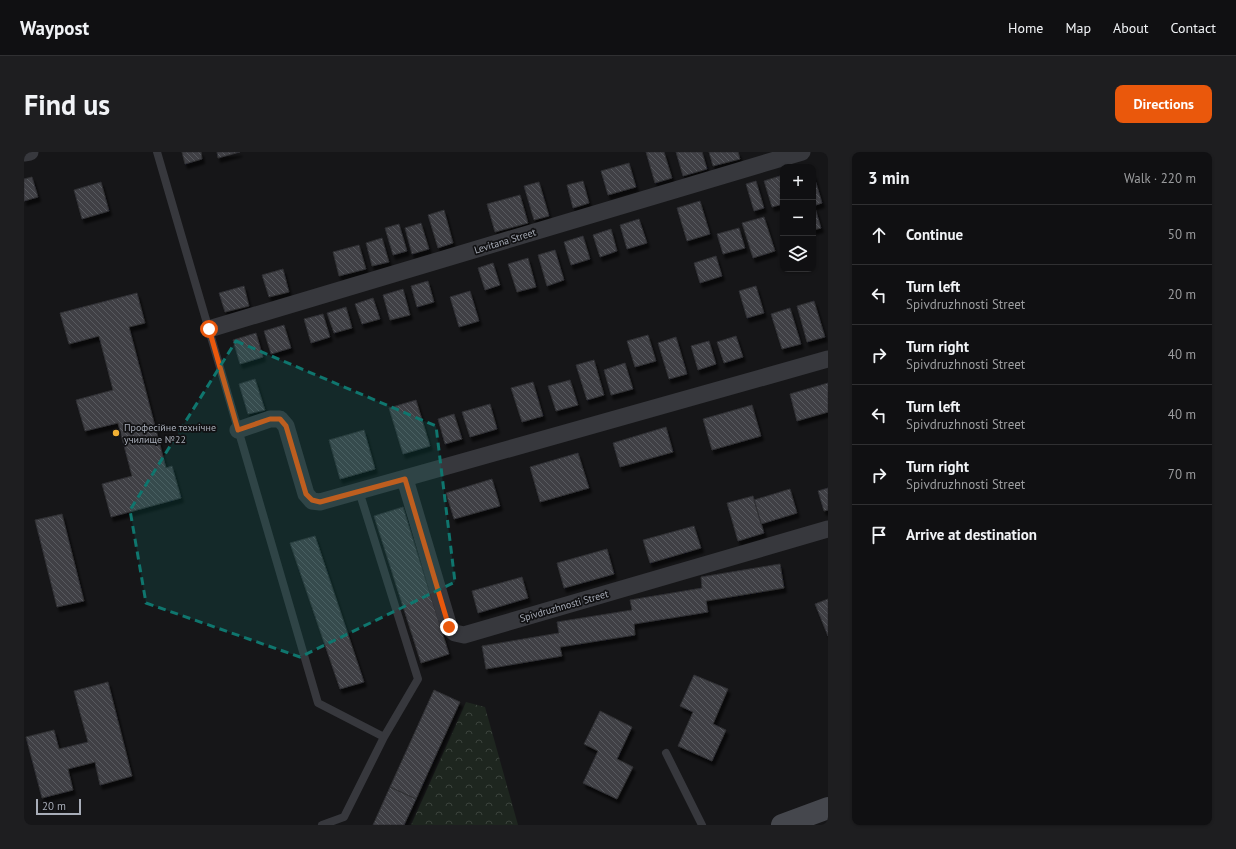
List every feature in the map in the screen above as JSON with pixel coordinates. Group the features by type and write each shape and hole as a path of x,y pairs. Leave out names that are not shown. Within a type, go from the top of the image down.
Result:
{"main road":[{"path":"782,825 828,808"}],"street":[{"path":"24,153 30,152"},
{"name":"Levitana Street","path":"209,329 802,152"},
{"path":"238,430 270,419 280,419 286,426 306,494 312,500 320,502 828,359"},
{"name":"Spivdruzhnosti Street","path":"405,479 449,627 455,633 464,634 828,529"}],"lane":[{"path":"157,152 318,703 384,737"},
{"path":"322,825 344,817 384,737 418,679 360,491"},
{"path":"666,753 702,825"}],"highlighted area":[{"path":"236,341 436,426 455,582 300,657 146,603 130,510"}],"green space":[{"path":"466,702 485,707 518,825 411,825"}],"building":[{"path":"182,152 201,152 202,159 185,164"},
{"path":"217,152 240,152 218,158"},
{"path":"646,152 664,152 672,178 655,183"},
{"path":"676,152 702,152 707,169 683,176"},
{"path":"709,152 738,152 740,159 713,166"},
{"path":"629,163 636,187 608,195 601,171"},
{"path":"780,176 780,205 772,207 764,181"},
{"path":"32,177 38,197 24,201 24,179"},
{"path":"583,181 589,203 573,208 567,185"},
{"path":"756,181 764,208 754,211 746,184"},
{"path":"101,182 109,211 82,219 74,190"},
{"path":"539,182 549,216 534,220 524,186"},
{"path":"816,183 822,203 816,205"},
{"path":"520,195 528,223 495,232 487,204"},
{"path":"700,201 710,234 687,241 677,208"},
{"path":"444,210 453,243 438,248 428,215"},
{"path":"816,211 821,228 816,229"},
{"path":"764,217 775,251 753,258 742,223"},
{"path":"639,219 647,243 627,249 620,225"},
{"path":"421,223 429,249 412,254 405,228"},
{"path":"399,224 407,251 393,255 385,228"},
{"path":"739,228 745,248 723,254 717,234"},
{"path":"611,229 617,251 600,257 593,235"},
{"path":"583,236 590,259 571,265 564,242"},
{"path":"382,238 389,262 372,266 366,243"},
{"path":"359,245 366,269 339,276 333,252"},
{"path":"555,250 564,280 547,286 538,255"},
{"path":"716,256 722,276 700,283 694,263"},
{"path":"528,258 536,287 517,292 508,264"},
{"path":"493,263 500,285 485,290 478,268"},
{"path":"283,269 289,292 269,297 262,275"},
{"path":"428,281 434,302 417,307 411,286"},
{"path":"244,286 249,306 225,312 219,293"},
{"path":"756,286 764,313 747,318 739,291"},
{"path":"403,289 410,315 390,320 383,295"},
{"path":"470,291 479,321 459,327 450,297"},
{"path":"137,293 145,323 129,327 166,468 172,466 181,498 111,517 102,484 132,476 118,423 85,431 76,400 113,390 99,336 69,344 60,313"},
{"path":"373,298 380,319 362,324 355,304"},
{"path":"814,301 825,337 807,342 797,306"},
{"path":"346,307 352,328 334,333 327,313"},
{"path":"790,308 801,344 782,349 771,314"},
{"path":"323,314 330,337 311,343 304,319"},
{"path":"284,325 291,348 271,354 264,331"},
{"path":"256,333 263,357 240,364 233,340"},
{"path":"648,335 656,361 635,367 627,341"},
{"path":"736,336 743,357 724,363 717,342"},
{"path":"676,337 687,374 669,379 658,343"},
{"path":"709,341 716,364 698,370 691,346"},
{"path":"594,360 604,395 587,400 576,365"},
{"path":"625,363 633,389 611,395 604,370"},
{"path":"255,379 265,410 248,414 239,384"},
{"path":"570,380 578,405 556,411 548,386"},
{"path":"533,382 543,416 522,422 511,388"},
{"path":"828,383 828,412 797,421 790,394"},
{"path":"416,400 430,446 403,454 389,408"},
{"path":"490,404 497,429 470,437 462,412"},
{"path":"752,405 761,436 712,450 703,419"},
{"path":"454,414 462,439 445,444 438,419"},
{"path":"666,427 673,452 620,467 613,443"},
{"path":"364,430 375,469 340,479 329,440"},
{"path":"578,453 589,488 540,502 530,467"},
{"path":"492,479 500,506 454,519 446,493"},
{"path":"828,488 828,510 824,511 818,491"},
{"path":"790,489 797,513 761,524 754,500"},
{"path":"753,496 764,533 738,541 727,503"},
{"path":"403,507 449,654 421,663 374,516"},
{"path":"62,514 84,601 57,607 35,520"},
{"path":"694,526 701,548 650,563 643,540"},
{"path":"315,536 364,682 340,689 290,543"},
{"path":"607,549 614,574 564,588 557,563"},
{"path":"780,564 784,588 706,601 708,612 634,624 635,635 560,647 562,656 486,669 482,646 559,633 557,622 632,610 630,600 702,588 701,577"},
{"path":"522,577 528,598 478,613 472,591"},
{"path":"828,599 828,636 815,604"},
{"path":"694,675 728,689 713,724 726,730 712,761 678,746 693,712 680,706"},
{"path":"108,682 132,776 100,785 95,762 68,769 73,790 42,798 26,737 54,730 59,749 88,742 74,691"},
{"path":"434,690 460,702 416,799 390,787"},
{"path":"600,711 632,727 617,759 633,767 617,799 583,783 598,751 584,744"},
{"path":"390,787 416,799 404,825 373,825"}],"place":[{"name":"Професійне технічне училище №22","path":"116,433"}],"route":[{"path":"209,329 238,430 270,419 280,419 286,426 306,494 312,500 320,502 405,479 449,627"}]}
